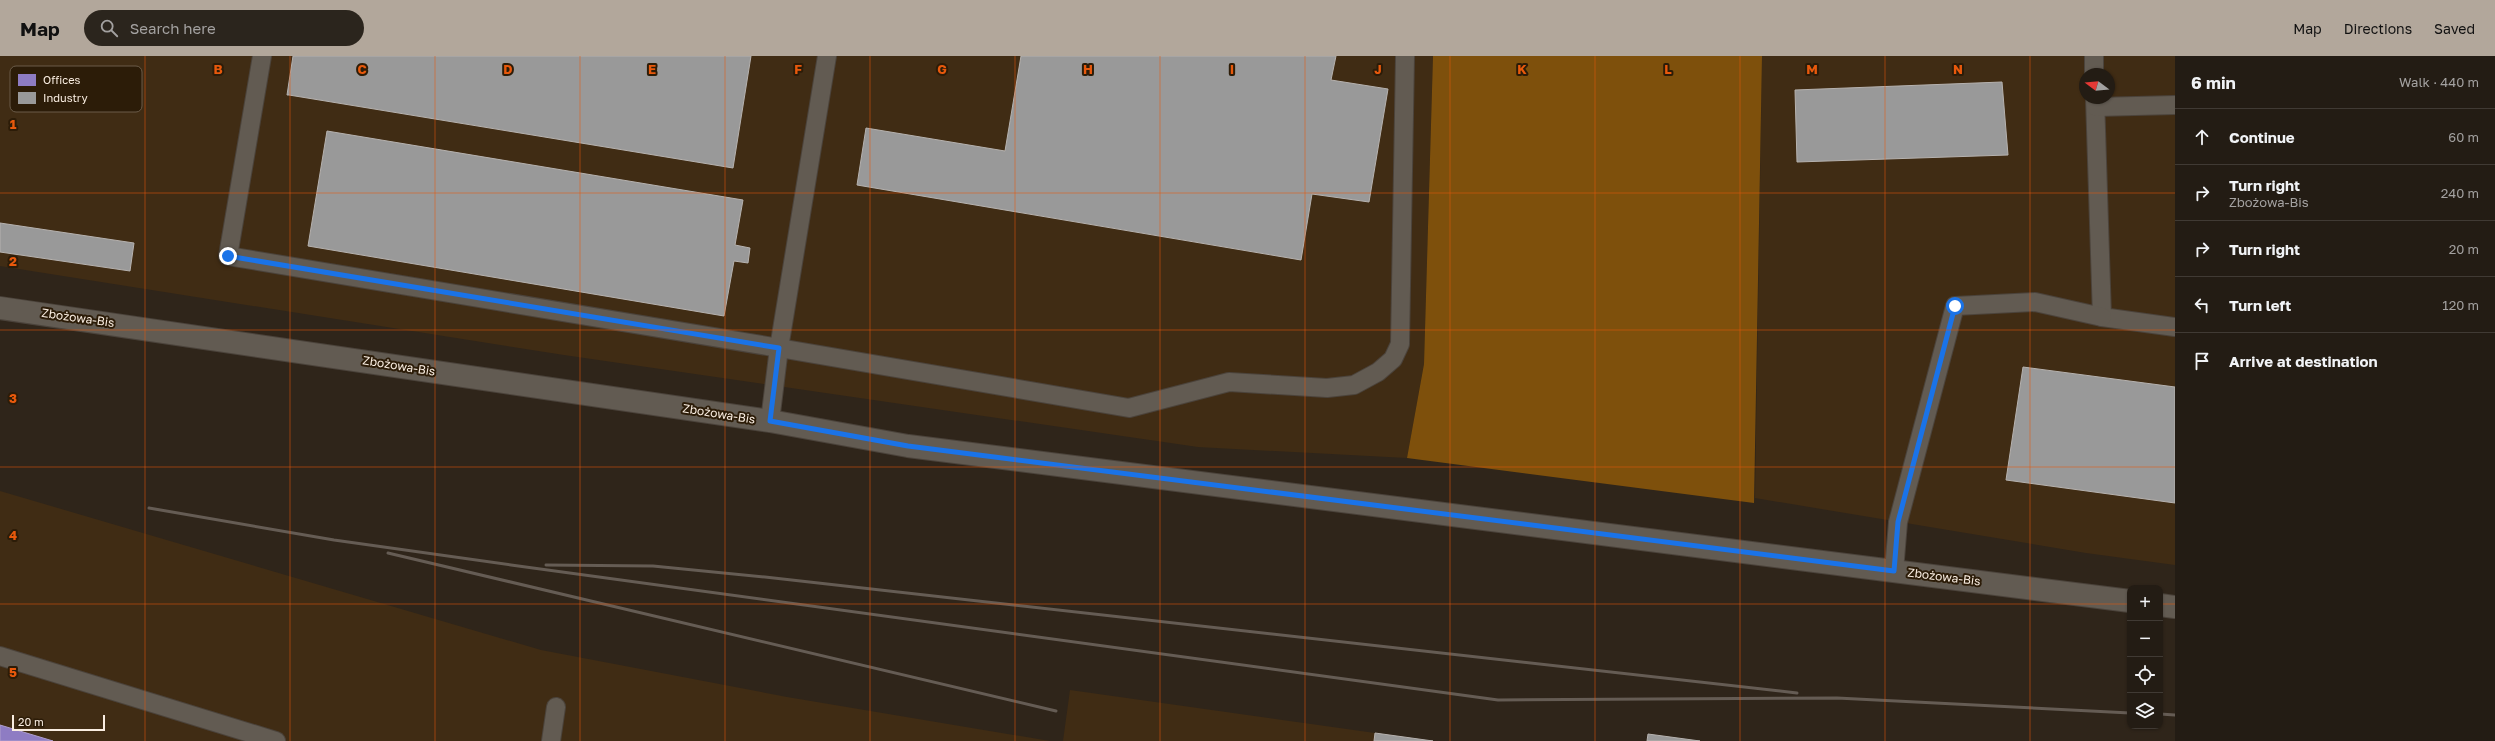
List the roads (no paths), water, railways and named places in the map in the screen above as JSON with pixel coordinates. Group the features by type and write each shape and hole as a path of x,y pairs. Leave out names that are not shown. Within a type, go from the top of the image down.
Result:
{"street":[{"name":"Zbożowa-Bis","path":"0,308 164,330 770,421 908,446 2127,601"},
{"path":"2163,605 2175,607"}],"lane":[{"path":"262,56 228,256 1129,408 1229,382 1327,388 1354,385 1378,372 1393,359 1400,344 1405,56"},
{"path":"770,421 779,348 827,56"},
{"path":"2094,56 2094,68"},
{"path":"2095,104 2102,317"},
{"path":"2115,104 2175,105"},
{"path":"1894,571 1898,522 1955,306 2035,302 2102,317 2175,327"},
{"path":"0,656 276,741"},
{"path":"552,741 556,707"}],"railway":[{"path":"149,508 334,540 1498,700 1837,698 2127,713"},
{"path":"388,553 1056,711"},
{"path":"546,565 653,566 765,577 1797,693"},
{"path":"2163,714 2175,715"}]}
